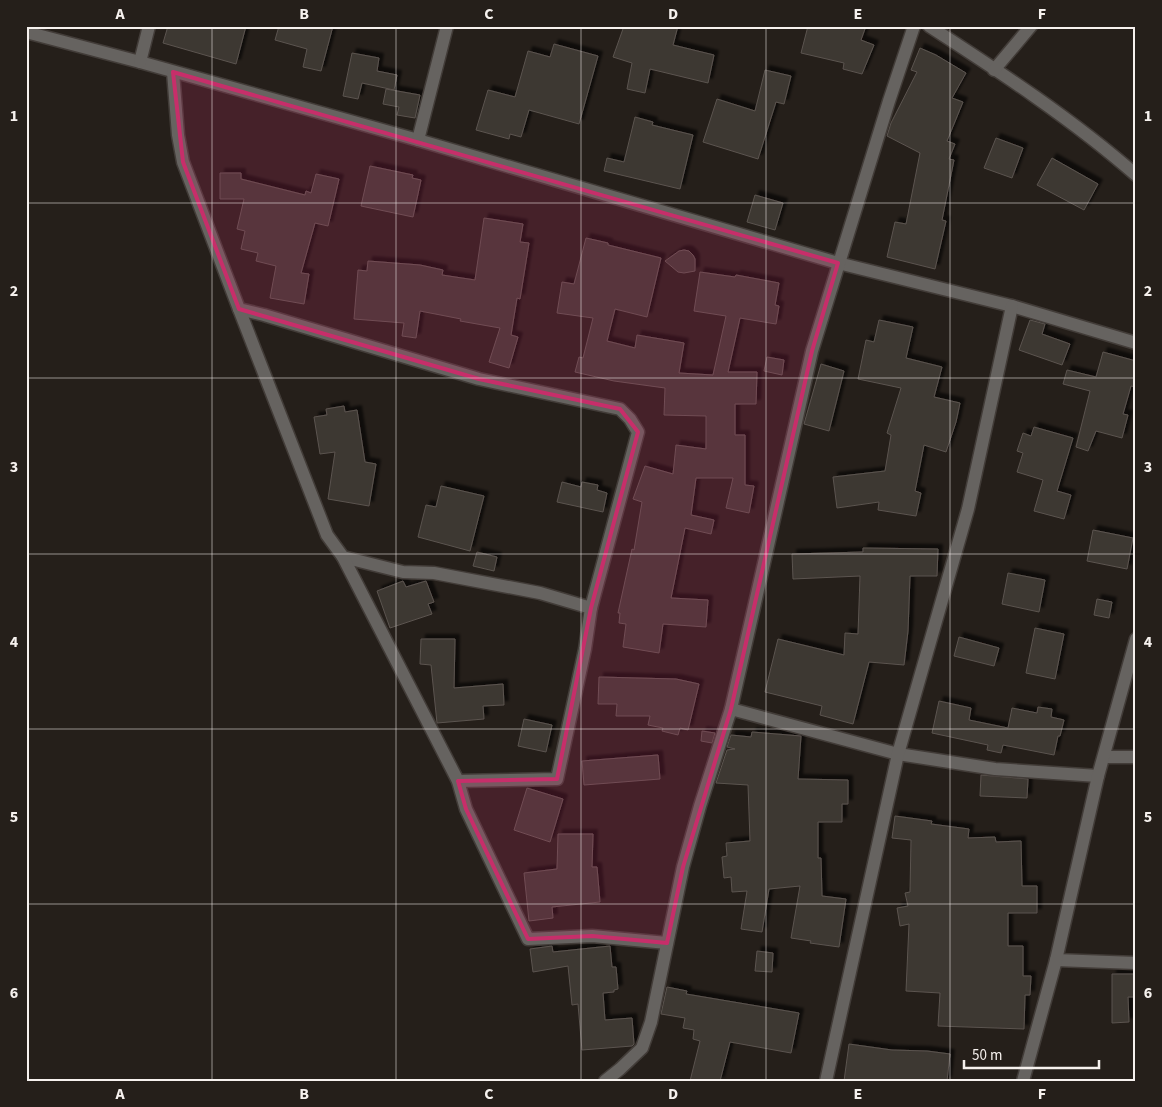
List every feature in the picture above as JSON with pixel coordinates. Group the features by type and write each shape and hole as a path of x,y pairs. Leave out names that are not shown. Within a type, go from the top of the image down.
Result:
{"street":[{"path":"140,62 149,26"},
{"path":"418,140 447,26"},
{"path":"605,1081 642,1048 651,1022 683,867 731,709 812,351 838,263 914,26"},
{"path":"929,26 1059,114 1112,154 1136,175"},
{"path":"994,70 1031,26"},
{"path":"26,32 418,140 838,263 1012,306 1136,343"},
{"path":"173,72 178,135 183,162 327,535 343,557 458,781 466,809 528,939 592,936 667,942"},
{"path":"826,1081 898,754 968,509 1012,306"},
{"path":"239,310 264,315 479,378 620,408 638,432 592,608 557,779 458,781"},
{"path":"343,557 403,572 434,574 540,593 592,608"},
{"path":"1023,1081 1056,960 1098,776 1136,639"},
{"path":"731,709 898,754 995,769 1098,776"},
{"path":"1104,757 1136,757"},
{"path":"1056,960 1136,962"}],"highlighted area":[{"path":"173,72 838,263 812,351 731,709 683,867 667,943 592,936 528,939 466,809 458,781 557,779 591,608 638,432 620,409 479,379 239,309 183,162"}],"building":[{"path":"168,26 246,26 236,64 163,43"},
{"path":"279,26 333,26 321,71 303,67 307,49 275,40"},
{"path":"624,26 678,26 673,45 714,55 708,83 650,69 645,93 627,89 632,63 613,57"},
{"path":"808,26 866,26 861,40 874,45 862,74 843,69 844,63 801,53"},
{"path":"554,44 598,56 579,124 529,110 521,137 510,134 509,139 476,130 488,90 515,97 528,51 550,57"},
{"path":"920,48 966,73 952,98 963,102 947,141 955,144 949,159 954,160 942,220 946,221 935,269 887,257 895,222 906,224 920,153 887,136 891,123 917,72 911,70"},
{"path":"352,53 379,58 377,71 397,75 394,90 362,83 358,99 343,96"},
{"path":"765,70 791,76 784,104 776,102 758,159 703,142 717,99 755,111"},
{"path":"386,89 420,95 415,118 397,115 399,107 383,104"},
{"path":"635,117 653,122 652,125 693,135 680,189 604,171 607,158 624,162"},
{"path":"996,138 1023,148 1012,178 984,168"},
{"path":"1052,158 1098,184 1084,210 1037,185"},
{"path":"370,166 413,175 412,178 421,180 413,217 361,206"},
{"path":"220,173 241,173 241,179 305,195 306,191 311,193 316,174 339,179 328,226 315,223 301,273 309,274 304,304 270,298 276,266 256,261 258,253 241,249 245,231 237,229 244,199 220,199"},
{"path":"755,195 783,203 775,230 747,222"},
{"path":"484,218 523,224 520,242 529,243 520,299 517,298 511,335 518,337 509,368 489,362 500,328 420,311 416,338 402,336 404,323 354,319 358,270 367,271 368,261 420,265 443,270 442,275 475,280"},
{"path":"586,238 661,258 647,317 615,309 607,341 635,348 637,335 684,343 679,373 713,375 726,316 694,311 700,272 735,277 736,275 779,283 775,305 779,306 776,324 740,318 728,372 757,372 756,404 735,404 735,435 745,435 745,485 754,486 749,513 726,508 733,478 696,478 691,515 714,520 711,534 685,528 671,598 708,600 706,627 663,624 659,653 623,647 626,624 619,623 620,613 618,613 632,549 634,550 642,502 633,499 645,466 673,474 676,445 706,449 706,416 664,415 665,388 614,381 575,372 579,357 583,358 593,318 557,313 562,282 574,284"},
{"path":"679,251 689,251 693,255 695,271 678,272 665,261"},
{"path":"879,320 913,327 906,358 942,367 934,397 960,403 946,452 924,445 915,491 921,493 916,516 878,510 879,502 837,508 833,477 885,471 891,435 887,433 901,388 858,379 866,340 874,342"},
{"path":"1030,320 1045,324 1042,334 1070,344 1062,365 1019,350"},
{"path":"1103,352 1136,361 1136,387 1131,386 1123,414 1128,415 1122,438 1096,431 1088,451 1076,447 1090,391 1063,384 1067,370 1096,377"},
{"path":"767,357 784,360 782,375 764,371"},
{"path":"821,364 844,371 829,431 804,424"},
{"path":"344,406 345,412 357,410 365,462 376,464 369,506 328,499 335,452 320,454 314,417 327,415 326,409"},
{"path":"1034,427 1073,438 1057,491 1071,495 1064,519 1034,511 1043,480 1017,472 1023,453 1017,451 1023,433 1031,436"},
{"path":"562,482 581,487 582,482 598,485 597,490 607,493 603,512 557,502"},
{"path":"441,486 484,496 470,551 418,537 426,505 436,507"},
{"path":"1093,530 1133,538 1127,569 1087,561"},
{"path":"863,548 938,549 937,576 910,576 908,631 904,665 869,662 853,724 820,715 822,706 765,692 778,639 844,655 845,633 858,634 860,576 793,579 792,554 863,552"},
{"path":"477,552 497,557 494,571 473,566"},
{"path":"1008,573 1045,580 1039,612 1002,604"},
{"path":"403,581 406,587 426,581 434,602 428,604 432,614 390,628 377,591"},
{"path":"1097,599 1112,602 1109,618 1094,615"},
{"path":"1035,628 1064,634 1055,679 1026,673"},
{"path":"959,637 999,648 994,666 954,656"},
{"path":"421,639 455,639 454,688 503,684 504,705 483,706 484,719 437,723 431,665 420,664"},
{"path":"599,677 676,679 699,684 688,730 680,728 678,735 662,731 663,728 648,725 650,716 616,716 617,704 598,704"},
{"path":"939,701 971,708 969,720 1008,728 1012,708 1037,713 1038,707 1052,709 1051,717 1064,720 1054,755 1003,745 1001,753 987,750 988,745 932,733"},
{"path":"524,719 552,725 546,752 518,746"},
{"path":"702,731 715,733 712,743 701,741"},
{"path":"752,732 801,736 798,779 848,780 848,804 842,804 842,822 818,822 818,858 821,858 822,896 846,899 839,947 791,938 800,886 769,889 762,932 741,929 747,891 732,892 731,877 724,878 722,857 727,856 726,843 750,841 748,785 716,783 727,750 735,749 727,747 731,735 751,737"},
{"path":"658,755 660,779 584,785 582,761"},
{"path":"981,775 1028,779 1027,798 980,796"},
{"path":"527,788 563,799 550,842 514,830"},
{"path":"895,816 932,821 931,824 969,829 968,838 995,837 996,842 1021,841 1022,886 1037,886 1037,913 1008,913 1008,946 1023,946 1023,976 1031,976 1030,995 1025,995 1024,1029 938,1026 940,993 906,991 909,924 900,926 897,908 908,906 905,893 910,892 911,840 892,838"},
{"path":"558,834 593,834 592,867 597,867 600,902 552,907 553,918 529,921 524,873 557,869"},
{"path":"552,946 553,952 610,946 612,967 616,967 618,989 614,990 614,992 603,993 605,1020 632,1018 634,1044 632,1046 582,1050 578,1004 572,1005 568,966 533,972 530,949"},
{"path":"757,951 773,953 772,972 755,971"},
{"path":"1112,974 1136,974 1136,997 1128,997 1129,1022 1112,1023"},
{"path":"667,987 687,991 686,994 799,1013 791,1053 730,1042 720,1081 690,1081 700,1041 693,1039 694,1030 683,1028 685,1018 661,1014"},
{"path":"849,1044 892,1050 950,1054 947,1081 844,1081"}]}
